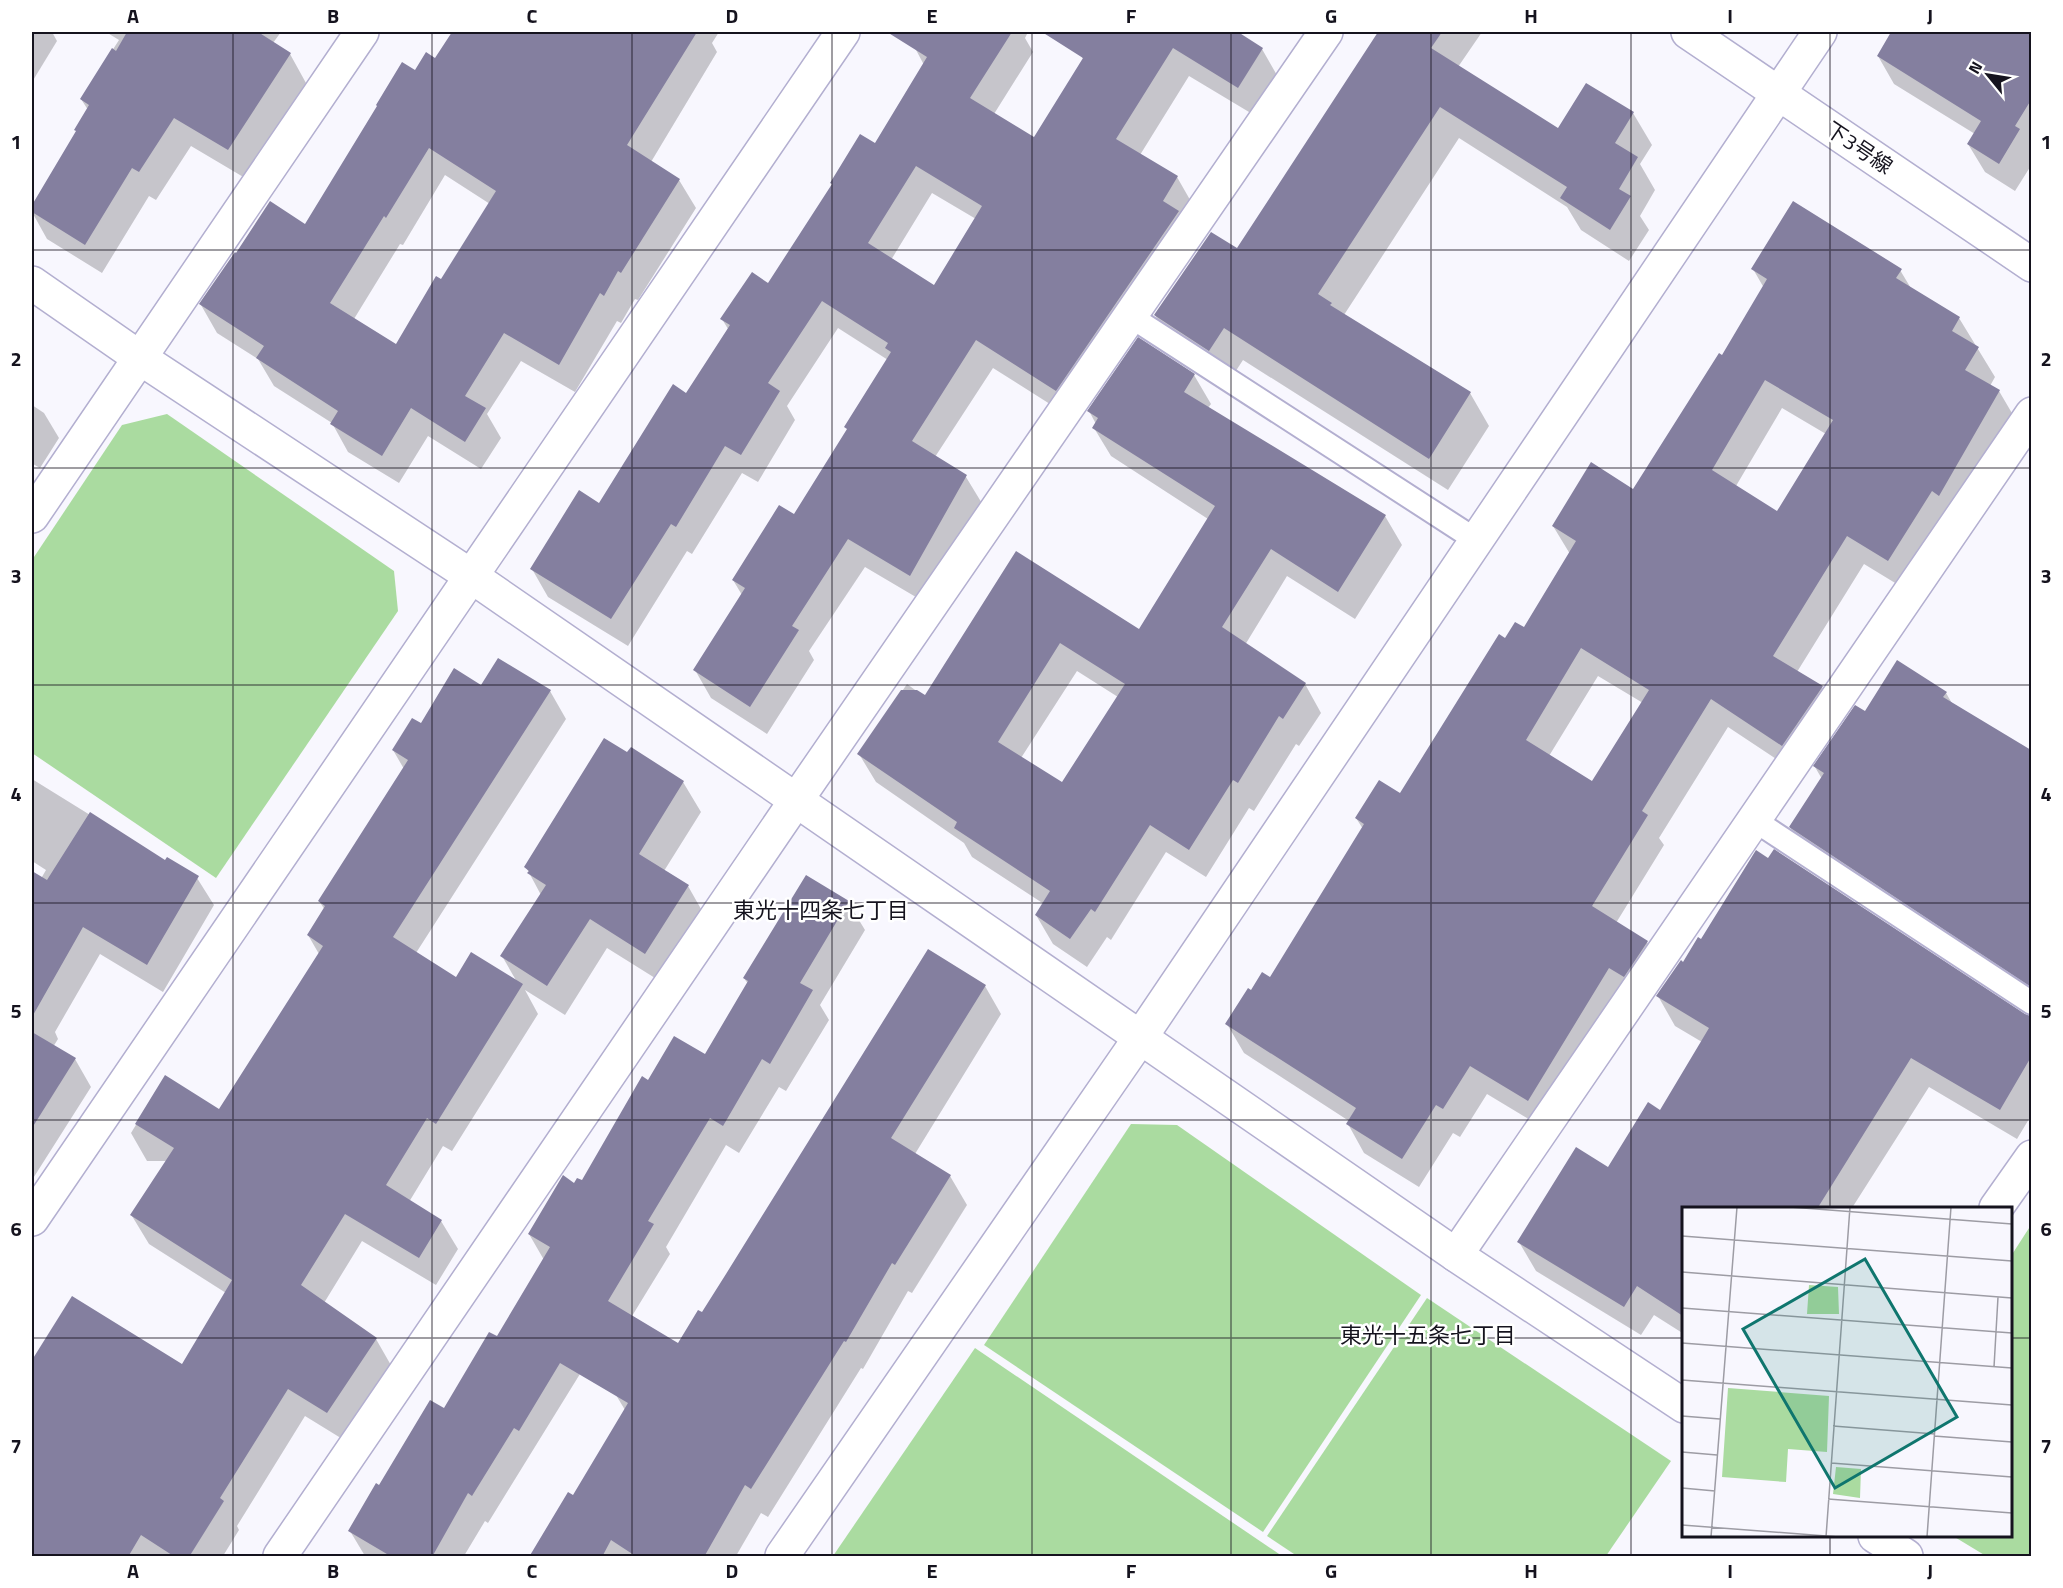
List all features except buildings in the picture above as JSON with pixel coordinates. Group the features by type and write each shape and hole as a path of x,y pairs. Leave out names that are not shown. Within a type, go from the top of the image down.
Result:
{"street":[{"path":"32,516 362,32"},
{"path":"32,1219 843,32"},
{"path":"280,1557 797,799 1326,32"},
{"name":"下3号線","path":"1688,32 2031,265"},
{"path":"782,1557 1140,1038 1820,32"},
{"path":"32,283 140,358 471,576 1456,1255 1682,1405"},
{"path":"1456,1255 2031,414"},
{"path":"1997,1207 2031,1157"},
{"path":"1876,1537 1906,1557"}],"lane":[{"path":"1130,316 1476,540"},
{"path":"1754,820 2031,1003"}],"green space":[{"path":"167,414 394,571 398,611 216,878 32,753 32,560 122,425"},
{"path":"1131,1124 1177,1125 1421,1295 1263,1532 984,1345"},
{"path":"2031,1225 2031,1556 1986,1556 1955,1537 2012,1537 2012,1254"},
{"path":"1427,1298 1671,1461 1606,1556 1297,1556 1267,1536"},
{"path":"975,1348 1282,1556 833,1556"}],"district":[{"name":"東光十四条七丁目","path":"821,910"},
{"name":"東光十五条七丁目","path":"1428,1335"}]}
